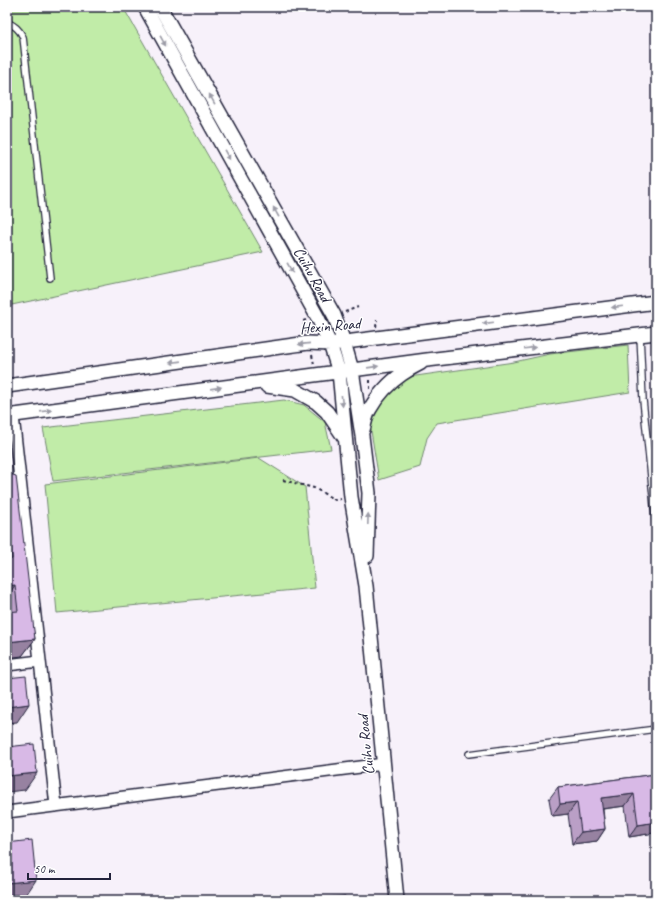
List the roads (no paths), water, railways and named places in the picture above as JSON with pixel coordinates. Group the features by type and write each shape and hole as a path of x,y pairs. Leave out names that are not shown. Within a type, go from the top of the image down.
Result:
{"street":[{"name":"Cuihu Road","path":"144,7 318,318 345,371 362,436 369,493 366,586"},
{"name":"Cuihu Road","path":"160,7 334,315 344,342 345,439 351,497 366,586 397,900"},
{"name":"Hexin Road","path":"7,386 308,343 330,344 656,302"},
{"path":"56,806 10,416 427,360 656,333"},
{"path":"362,436 370,409 378,397 401,374 427,360"},
{"path":"253,383 295,390 316,402 327,412 345,439"},
{"path":"7,665 40,661"},
{"path":"7,812 384,764"}],"lane":[{"path":"7,22 14,25 23,37 50,278"},
{"path":"640,335 643,400 656,525"},
{"path":"469,754 656,729"}]}
